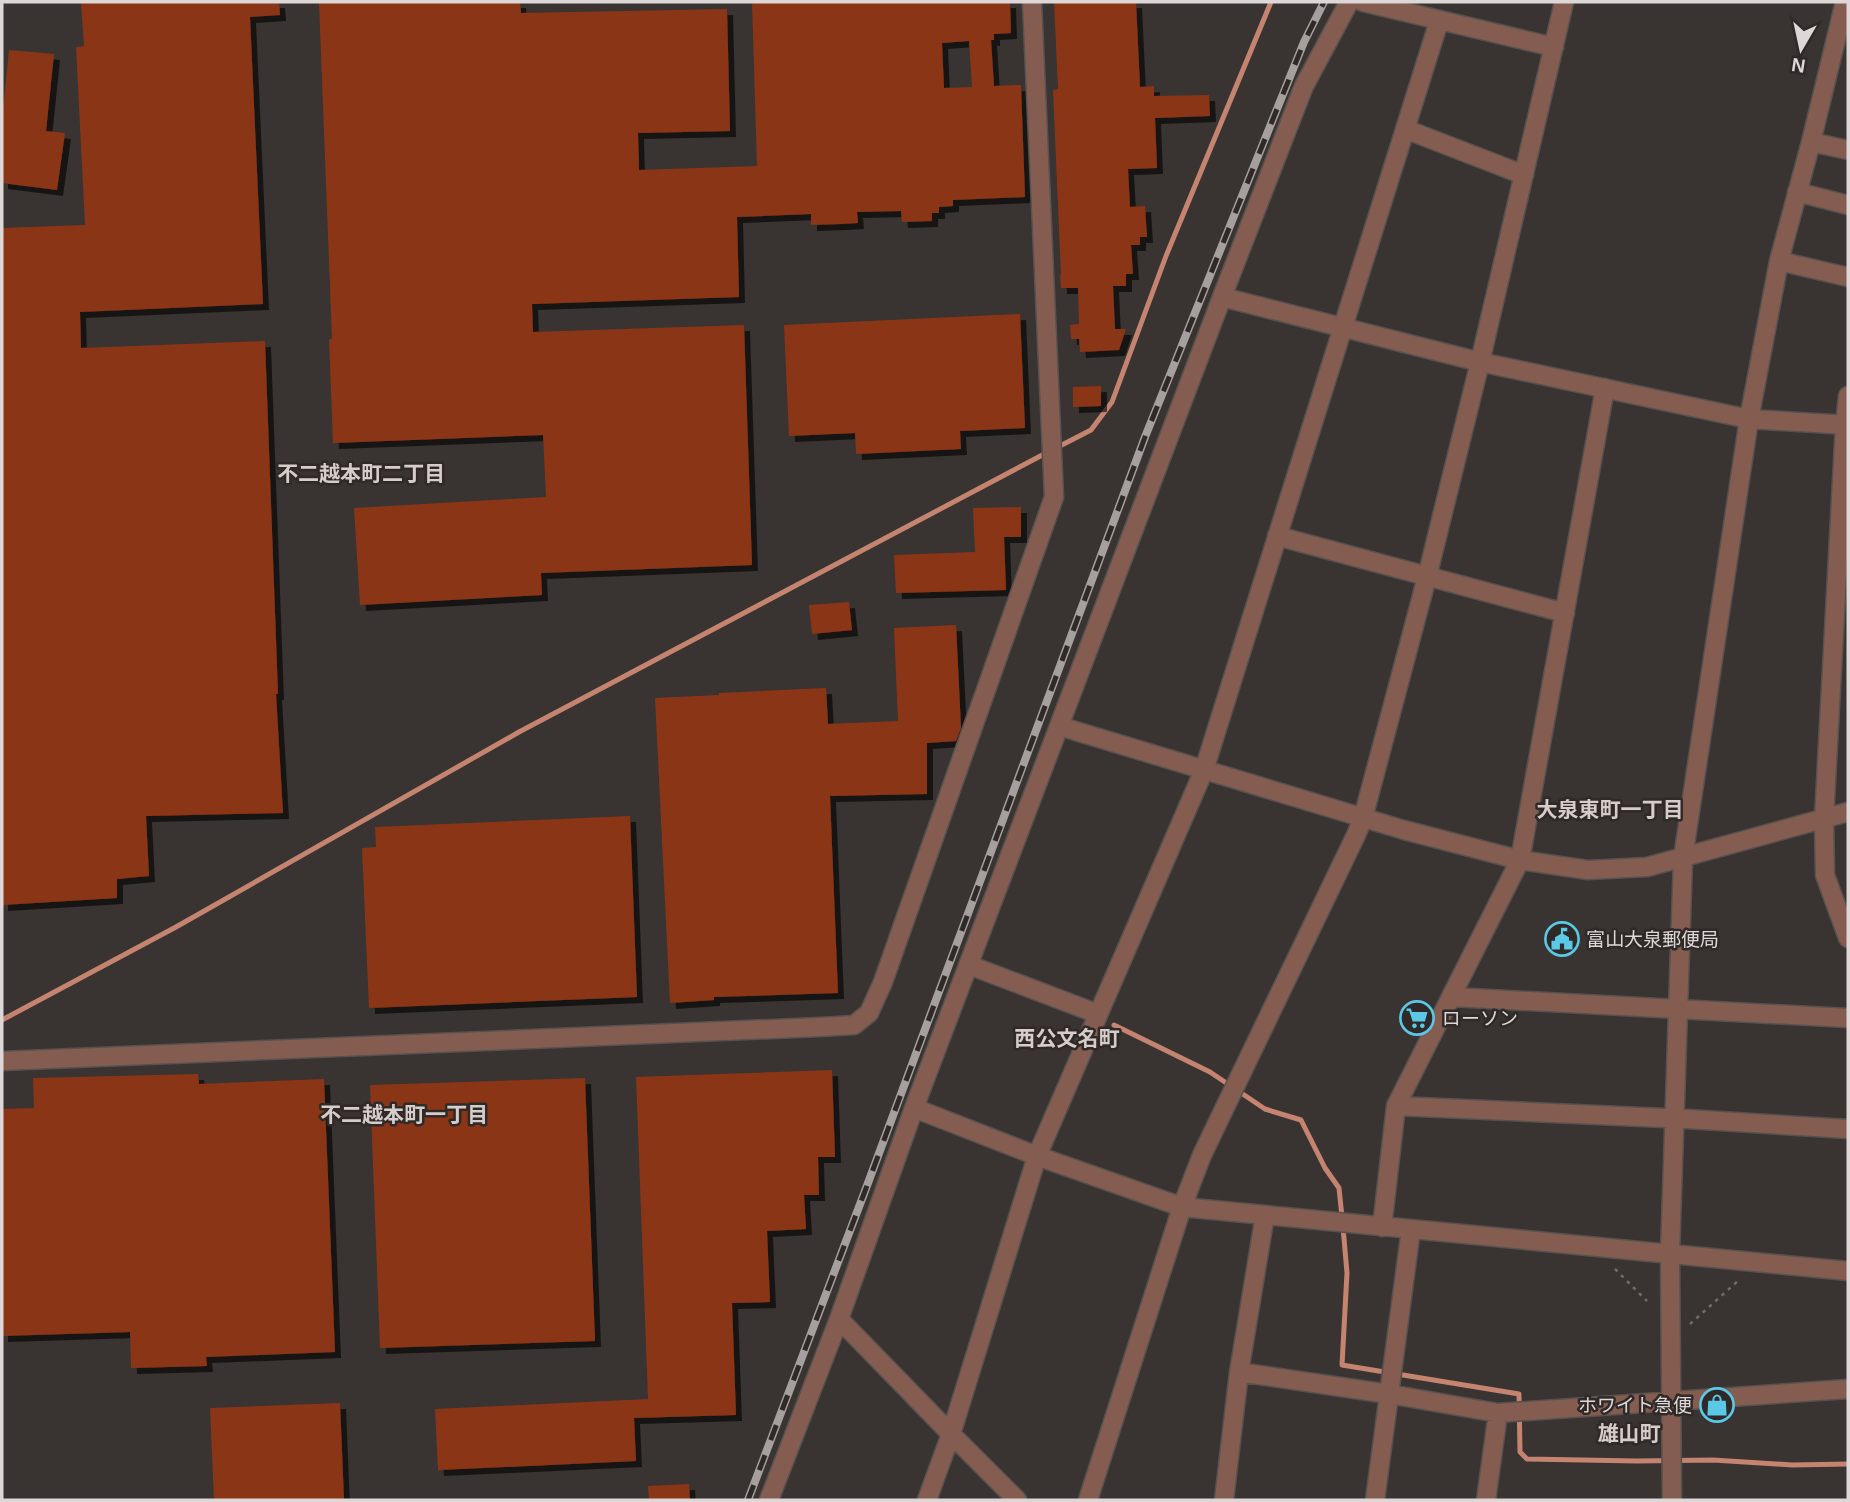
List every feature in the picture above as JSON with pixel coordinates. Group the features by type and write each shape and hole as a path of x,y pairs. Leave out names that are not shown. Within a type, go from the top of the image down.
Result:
{"street":[{"path":"2,1061 820,1027 854,1025 869,1013 883,982 1054,496 1032,2"},
{"path":"769,1500 839,1319 968,964 1222,297 1304,86 1349,2"},
{"path":"1363,2 1554,47"},
{"path":"1088,1500 1182,1207 1202,1155 1363,818 1480,362 1564,2"},
{"path":"1672,1500 1670,1254 1683,858 1748,419 1779,261 1845,2"},
{"path":"927,1500 1037,1156 1204,770 1439,21"},
{"path":"1405,129 1524,174"},
{"path":"1811,142 1848,150"},
{"path":"1797,192 1848,205"},
{"path":"1779,261 1848,277"},
{"path":"1222,297 1480,362 1748,419 1847,425"},
{"path":"1382,1227 1395,1106 1520,860 1605,388"},
{"path":"1848,396 1835,816 1825,875 1848,939"},
{"path":"1277,536 1565,613"},
{"path":"1059,726 1404,831 1520,860 1588,870 1647,867 1835,816"},
{"path":"968,964 1098,1014"},
{"path":"1452,997 1848,1018"},
{"path":"1395,1106 1848,1129"},
{"path":"914,1108 1037,1156 1182,1207 1848,1271"},
{"path":"1224,1500 1240,1372 1265,1215"},
{"path":"1375,1500 1411,1229"},
{"path":"839,1319 1017,1500"},
{"path":"1240,1372 1498,1413 1848,1389"},
{"path":"1486,1500 1498,1413"}],"path":[{"path":"1615,1269 1647,1301"},
{"path":"1690,1324 1739,1280"}],"building":[{"path":"81,2 279,2 280,15 250,17 263,304 80,312 81,348 265,341 276,694 283,813 146,816 149,876 117,879 117,898 2,905 2,228 85,225 76,47 84,46"},
{"path":"319,2 520,2 521,13 727,9 730,131 638,133 639,170 757,166 752,2 1010,2 1011,33 994,34 994,40 991,40 994,86 1021,85 1025,197 953,200 953,206 939,207 939,213 932,213 932,221 902,222 901,211 857,212 858,223 841,224 811,225 811,214 737,217 739,297 532,304 533,332 744,325 752,565 541,573 542,595 360,605 354,508 546,497 543,435 333,443 329,339 332,339","holes":["969,41 972,87 944,88 942,43"]},
{"path":"1054,2 1136,2 1140,87 1154,86 1154,96 1209,95 1210,116 1155,118 1157,168 1128,169 1130,207 1145,206 1147,237 1140,237 1140,245 1131,245 1133,274 1126,274 1126,286 1113,286 1115,329 1126,329 1119,350 1080,352 1079,339 1071,339 1070,325 1079,324 1078,288 1061,288 1053,90 1058,89"},
{"path":"9,50 54,54 46,131 65,133 57,190 2,183 2,119"},
{"path":"1020,314 1025,428 960,431 961,449 856,454 855,433 789,436 784,325"},
{"path":"1101,386 1101,406 1073,407 1073,387"},
{"path":"1021,507 1021,537 1004,537 1006,590 896,593 894,555 975,552 973,508"},
{"path":"849,602 852,630 812,634 809,605"},
{"path":"956,625 961,728 956,741 927,743 927,794 830,796 838,993 714,997 714,1000 670,1003 655,698 826,688 828,724 898,721 894,628"},
{"path":"630,816 637,997 369,1008 362,848 376,847 375,827"},
{"path":"832,1070 835,1157 818,1157 819,1195 804,1195 806,1229 767,1231 770,1302 732,1303 736,1415 634,1418 636,1461 438,1470 435,1409 648,1399 636,1077"},
{"path":"198,1074 199,1084 324,1079 335,1352 206,1357 207,1366 131,1368 130,1332 2,1336 2,1109 34,1108 33,1078"},
{"path":"585,1078 595,1341 380,1348 370,1085"},
{"path":"340,1403 344,1500 214,1500 210,1408"},
{"path":"689,1484 690,1500 649,1500 648,1486"}],"waterway":[{"path":"1056,448 1091,430 1112,402 1166,256 1271,2"},
{"path":"2,1020 176,927 519,732 1048,452"},
{"path":"1114,1025 1210,1072 1265,1109 1301,1120 1325,1168 1339,1188 1342,1217"},
{"path":"1343,1227 1347,1273 1342,1365 1519,1394 1520,1452 1527,1459 1848,1464"}],"railway":[{"path":"748,1500 1145,437 1304,42 1324,2"}],"place":[{"name":"富山大泉郵便局","path":"1562,939"},
{"name":"ローソン","path":"1417,1018"},
{"name":"ホワイト急便","path":"1717,1405"}],"district":[{"name":"不二越本町二丁目","path":"361,473"},
{"name":"大泉東町一丁目","path":"1610,809"},
{"name":"西公文名町","path":"1067,1038"},
{"name":"不二越本町一丁目","path":"404,1114"},
{"name":"雄山町","path":"1629,1433"}]}
